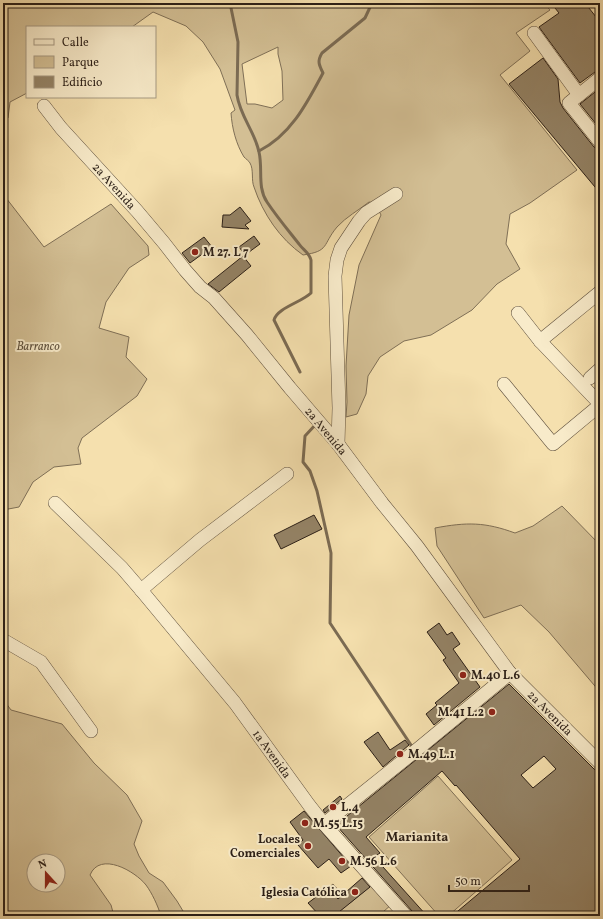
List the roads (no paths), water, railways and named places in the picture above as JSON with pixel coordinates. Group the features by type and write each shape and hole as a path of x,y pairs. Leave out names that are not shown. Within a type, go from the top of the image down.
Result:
{"street":[{"path":"534,33 600,142"},
{"path":"574,100 600,78"},
{"name":"2a Avenida","path":"44,106 61,128 136,211 190,276 200,287 214,298 247,335 338,444 382,503 417,546 510,673 600,763"},
{"path":"338,444 339,408 335,276 337,260 340,248 359,220 366,213 396,194"},
{"path":"540,341 600,292"},
{"path":"504,384 553,444 600,405 540,341 518,313"},
{"path":"141,590 200,540 287,474"},
{"name":"1a Avenida","path":"55,503 122,568 141,590 235,703 324,824 406,916"},
{"path":"3,640 41,662 91,731"},
{"path":"324,824 510,673"}],"waterway":[{"path":"230,3 238,42 237,95 241,110 259,152 262,190 267,202 311,260 311,293 280,312 274,320 300,372"},
{"path":"259,151 280,136 297,117 311,96 323,73 319,63 319,58 322,53 365,18 372,3"},
{"path":"317,423 305,436 303,462 310,471 317,491 331,553 330,623 413,748"}],"place":[{"name":"M 27. L 7","path":"195,252"},
{"name":"M.40 L.6","path":"463,675"},
{"name":"M.41 L.2","path":"492,712"},
{"name":"M.49 L.1","path":"400,754"},
{"name":"L.4","path":"333,807"},
{"name":"M.55 L.15","path":"305,823"},
{"name":"Locales Comerciales","path":"308,846"},
{"name":"M.56 L.6","path":"342,861"},
{"name":"Iglesia Católica","path":"355,892"}],"district":[{"name":"Marianita","path":"417,836"}],"park label":[{"name":"Barranco","path":"38,346"}]}
